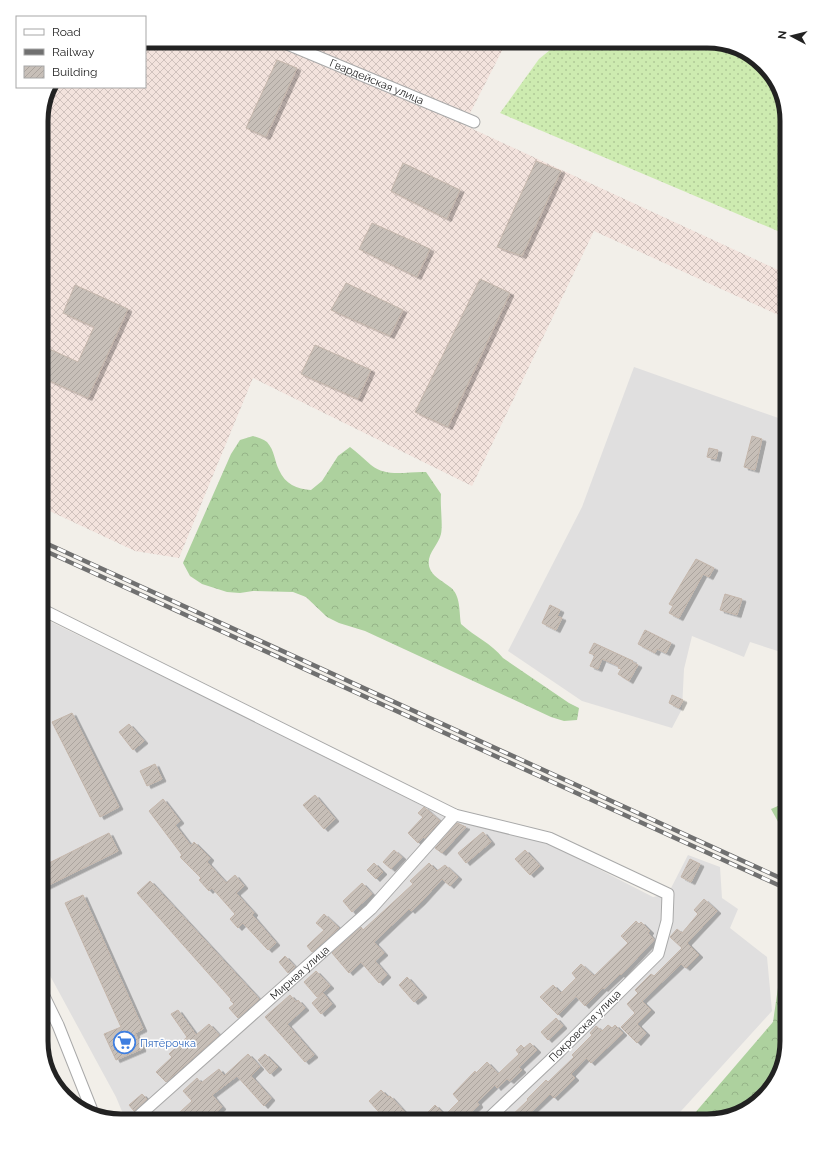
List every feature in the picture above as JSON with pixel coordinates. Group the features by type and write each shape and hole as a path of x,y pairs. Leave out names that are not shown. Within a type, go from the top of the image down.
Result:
{"street":[{"name":"Гвардейская улица","path":"297,48 474,122"},
{"path":"48,612 455,815"},
{"name":"Покровская улица","path":"455,815 549,838 668,894 666,921 658,954 559,1052 493,1114"},
{"name":"Мирная улица","path":"141,1114 371,909 455,815"},
{"path":"48,1006 91,1107"}],"shaded area":[{"path":"146,48 503,48 464,125 780,271 780,316 594,231 472,486 253,378 179,558 135,551 48,510 48,116 50,102 56,88 146,88"},
{"path":"634,367 780,419 780,652 750,642 744,657 692,636 684,669 682,709 672,728 582,701 508,651 582,507"},
{"path":"48,620 445,815 548,843 653,897 668,894 688,855 720,867 722,898 738,909 730,928 767,957 772,1011 678,1114 123,1114 116,1097 48,972"}],"green space":[{"path":"552,48 712,48 730,52 751,63 759,69 765,77 778,102 780,121 780,232 500,113 539,59"},
{"path":"253,436 267,442 272,449 277,466 282,475 288,482 296,487 311,490 322,481 338,456 350,447 377,469 391,473 426,472 441,494 442,525 441,534 430,556 429,566 435,576 454,590 458,599 461,624 493,648 503,658 569,703 579,708 577,720 564,721 551,717 365,631 339,623 327,617 306,597 293,592 227,592 202,584 190,576 183,563 231,454 240,440"},
{"path":"780,805 780,825 771,809"},
{"path":"780,974 780,1041 778,1060 770,1077 759,1093 735,1108 726,1112 694,1114 773,1022"}],"building":[{"path":"277,60 297,68 266,137 246,128"},
{"path":"536,161 561,171 522,256 497,247"},
{"path":"403,163 460,190 447,219 391,191"},
{"path":"372,223 430,249 417,277 359,249"},
{"path":"480,279 510,293 448,427 415,412"},
{"path":"346,283 403,310 390,336 331,310"},
{"path":"75,285 128,309 88,398 48,380 48,348 78,362 94,327 63,313"},
{"path":"315,345 371,370 358,399 301,374"},
{"path":"752,436 762,439 755,470 744,467"},
{"path":"709,448 718,450 716,459 707,457"},
{"path":"696,559 714,568 709,577 703,574 679,618 669,613 673,606 669,604"},
{"path":"725,594 742,599 737,615 720,610"},
{"path":"550,605 560,610 557,616 562,618 556,630 542,623"},
{"path":"645,630 671,643 666,653 657,649 655,653 638,644"},
{"path":"594,643 633,661 632,662 638,665 629,681 618,674 621,669 618,668 619,666 602,659 598,669 590,666 595,655 589,653"},
{"path":"672,695 683,700 679,708 669,703"},
{"path":"72,713 119,807 100,817 52,722"},
{"path":"129,724 144,741 133,750 119,732"},
{"path":"155,764 162,779 147,786 140,771"},
{"path":"315,795 335,819 324,829 303,805"},
{"path":"163,799 180,821 175,825 191,846 194,842 210,858 207,862 226,883 235,875 244,886 236,893 254,913 252,915 276,943 268,950 243,923 238,928 230,919 235,914 212,888 209,891 199,880 201,878 180,857 182,855 149,811"},
{"path":"424,807 440,821 425,838 423,837 418,843 408,833 423,817 418,813"},
{"path":"457,823 466,827 442,853 435,848"},
{"path":"483,832 491,842 466,863 458,853"},
{"path":"109,833 118,851 48,886 48,864"},
{"path":"394,850 402,857 391,869 383,862"},
{"path":"525,850 540,866 530,875 515,859"},
{"path":"690,859 700,864 691,882 681,877"},
{"path":"374,863 383,872 376,879 367,870"},
{"path":"429,863 437,871 445,865 458,877 450,886 442,879 421,902 411,911 409,909 374,942 384,953 375,961 387,975 379,983 361,962 349,973 332,953 361,927 363,930 413,884 410,881"},
{"path":"150,881 259,999 238,1018 229,1008 234,1004 230,1000 231,999 137,893"},
{"path":"362,883 372,894 352,912 343,901"},
{"path":"83,895 143,1029 135,1033 142,1049 116,1060 104,1034 121,1027 65,903"},
{"path":"704,899 717,911 687,943 699,955 686,968 681,964 642,1001 651,1010 637,1024 646,1033 637,1043 621,1027 635,1013 627,1004 638,993 635,990 651,974 654,976 682,948 670,937 677,929 682,933 698,914 694,910"},
{"path":"324,914 339,928 312,952 307,946 324,930 316,923"},
{"path":"636,921 639,924 641,922 650,931 648,933 654,940 621,975 620,974 604,989 603,988 585,1006 576,996 558,1015 540,997 553,985 561,993 576,978 572,973 581,964 594,976 628,943 621,936"},
{"path":"285,956 295,967 288,973 279,962"},
{"path":"316,971 330,986 317,997 304,982"},
{"path":"407,977 423,995 414,1002 399,985"},
{"path":"323,993 332,1004 321,1014 312,1003"},
{"path":"290,995 296,1002 298,1000 305,1008 287,1024 314,1055 305,1062 265,1017"},
{"path":"178,1010 196,1035 209,1024 219,1035 166,1082 156,1072 172,1057 169,1054 187,1037 171,1014"},
{"path":"556,1018 563,1026 548,1040 541,1032"},
{"path":"608,1025 612,1028 615,1025 623,1033 591,1063 586,1058 571,1074 575,1078 554,1098 550,1094 531,1112 533,1114 513,1114 546,1080 548,1082 574,1057 572,1055 592,1035 590,1033 596,1026 602,1031"},
{"path":"530,1043 537,1050 519,1067 522,1070 510,1081 507,1079 497,1088 495,1085 477,1102 479,1105 469,1114 446,1114 459,1101 453,1094 475,1071 476,1073 487,1062 498,1074 519,1054 516,1050 521,1045 524,1048"},
{"path":"248,1054 260,1067 251,1076 271,1098 264,1106 237,1076 212,1095 222,1107 214,1114 178,1114 192,1101 183,1091 197,1078 201,1083 219,1069 224,1076"},
{"path":"265,1054 278,1067 270,1074 258,1060"},
{"path":"381,1090 388,1097 390,1096 407,1114 381,1114 369,1101"},
{"path":"142,1094 147,1099 134,1111 129,1105"},
{"path":"435,1105 444,1114 427,1113"}],"railway":[{"path":"48,544 780,878"},
{"path":"48,552 780,886"}],"place":[{"name":"Пятёрочка","path":"124,1043"}]}
